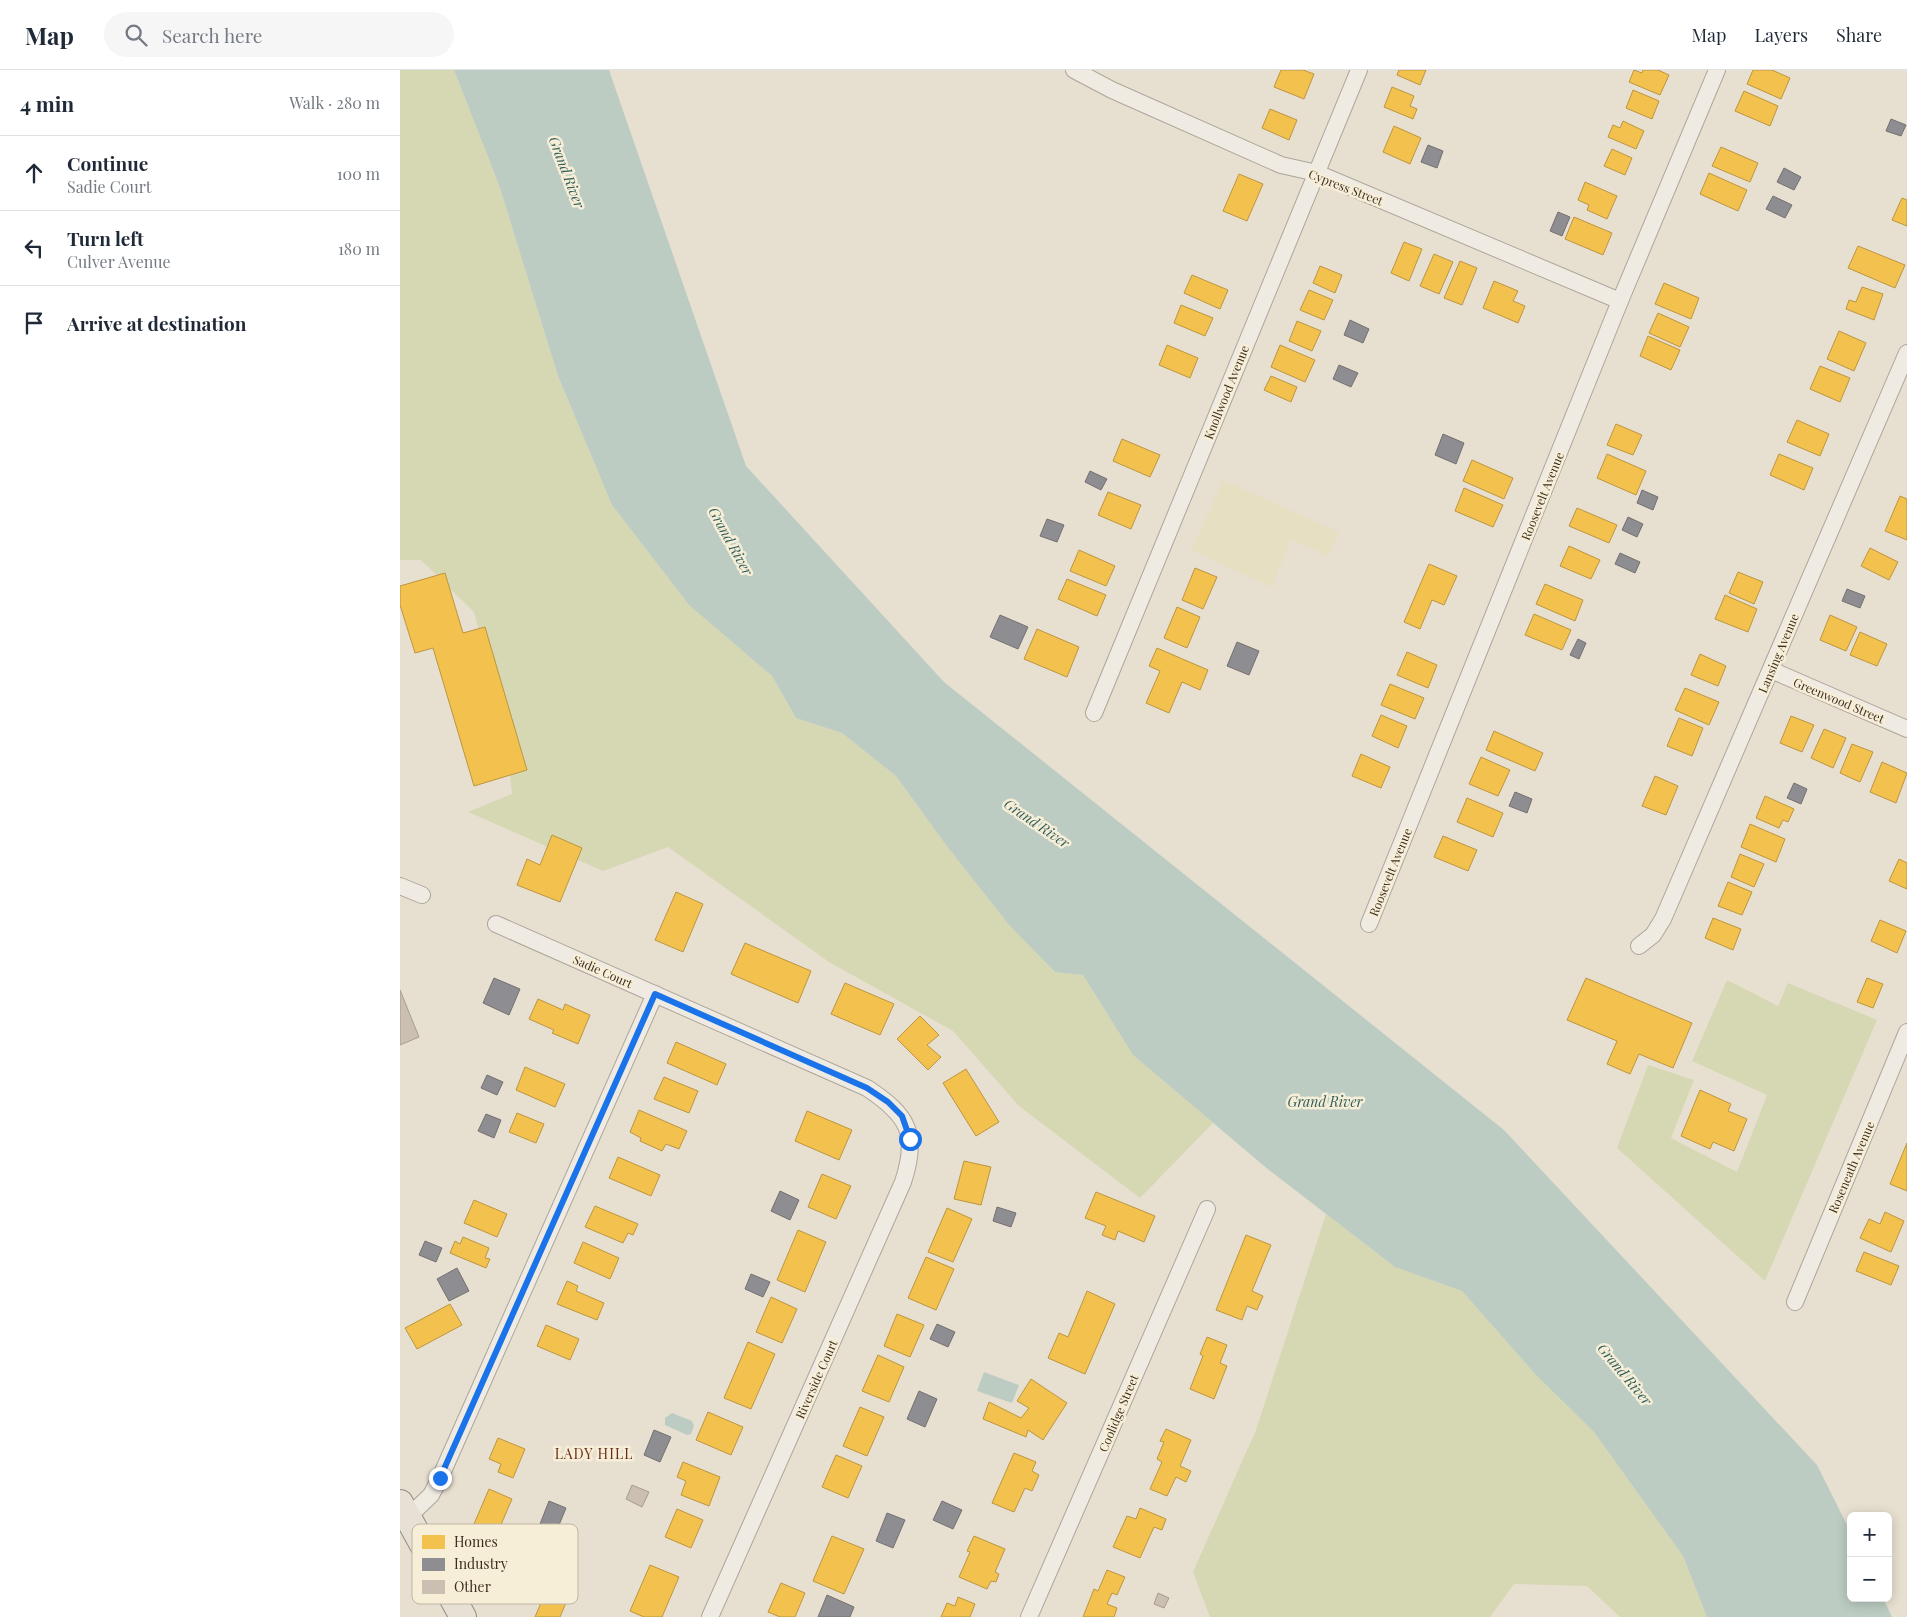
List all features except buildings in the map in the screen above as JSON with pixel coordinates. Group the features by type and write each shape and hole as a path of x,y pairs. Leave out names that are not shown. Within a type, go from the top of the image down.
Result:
{"main road":[{"path":"404,1510 412,1525"},
{"path":"456,1604 463,1617"}],"street":[{"name":"Cypress Street","path":"1074,70 1112,90 1281,165 1317,173 1620,301"},
{"name":"Knollwood Avenue","path":"1094,713 1359,70"},
{"name":"Roosevelt Avenue","path":"1369,924 1620,301 1716,70"},
{"name":"Lansing Avenue","path":"1639,946 1653,935 1662,919 1907,353"},
{"name":"Greenwood Street","path":"1771,670 1907,729"},
{"path":"400,886 422,895"},
{"name":"Sadie Court","path":"496,924 867,1088 888,1102 902,1116 910,1139"},
{"path":"404,1510 430,1496 440,1478 655,994"},
{"name":"Roseneath Avenue","path":"1795,1302 1907,1032"},
{"name":"Riverside Court","path":"710,1617 903,1182 909,1164 910,1139"},
{"name":"Coolidge Street","path":"1029,1617 1207,1209"}],"shaded area":[{"path":"1223,480 1339,532 1328,556 1292,540 1271,587 1191,550"}],"green space":[{"path":"400,70 454,70 499,185 558,376 612,505 689,605 772,676 796,718 842,733 896,776 946,845 1009,925 1055,972 1083,975 1133,1055 1213,1123 1140,1198 1019,1106 953,1031 829,962 668,847 603,871 468,812 512,794 505,730 474,612 421,560 400,560"},
{"path":"1727,980 1778,1006 1788,983 1877,1020 1765,1281 1617,1148 1648,1065 1694,1080 1671,1138 1737,1172 1767,1095 1692,1061"},
{"path":"1326,1214 1395,1267 1462,1291 1535,1374 1594,1432 1683,1556 1707,1617 1620,1617 1587,1586 1514,1584 1490,1617 1210,1617 1193,1572 1256,1430"}],"water":[{"name":"Grand River","path":"454,70 609,70 746,466 944,682 1504,1130 1817,1465 1847,1525 1847,1602 1885,1602 1892,1617 1707,1617 1683,1556 1594,1432 1535,1374 1462,1291 1395,1267 1264,1166 1133,1055 1083,975 1055,972 1009,925 946,845 896,776 842,733 796,718 772,676 689,605 612,505 558,376 499,185"},
{"path":"984,1372 1019,1385 1012,1403 977,1391"},
{"path":"672,1413 692,1421 694,1426 691,1434 687,1435 665,1425 665,1418"}],"district":[{"name":"LADY HILL","path":"594,1453"}],"route":[{"path":"440,1478 655,994 867,1088 888,1102 902,1116 910,1139"}]}
